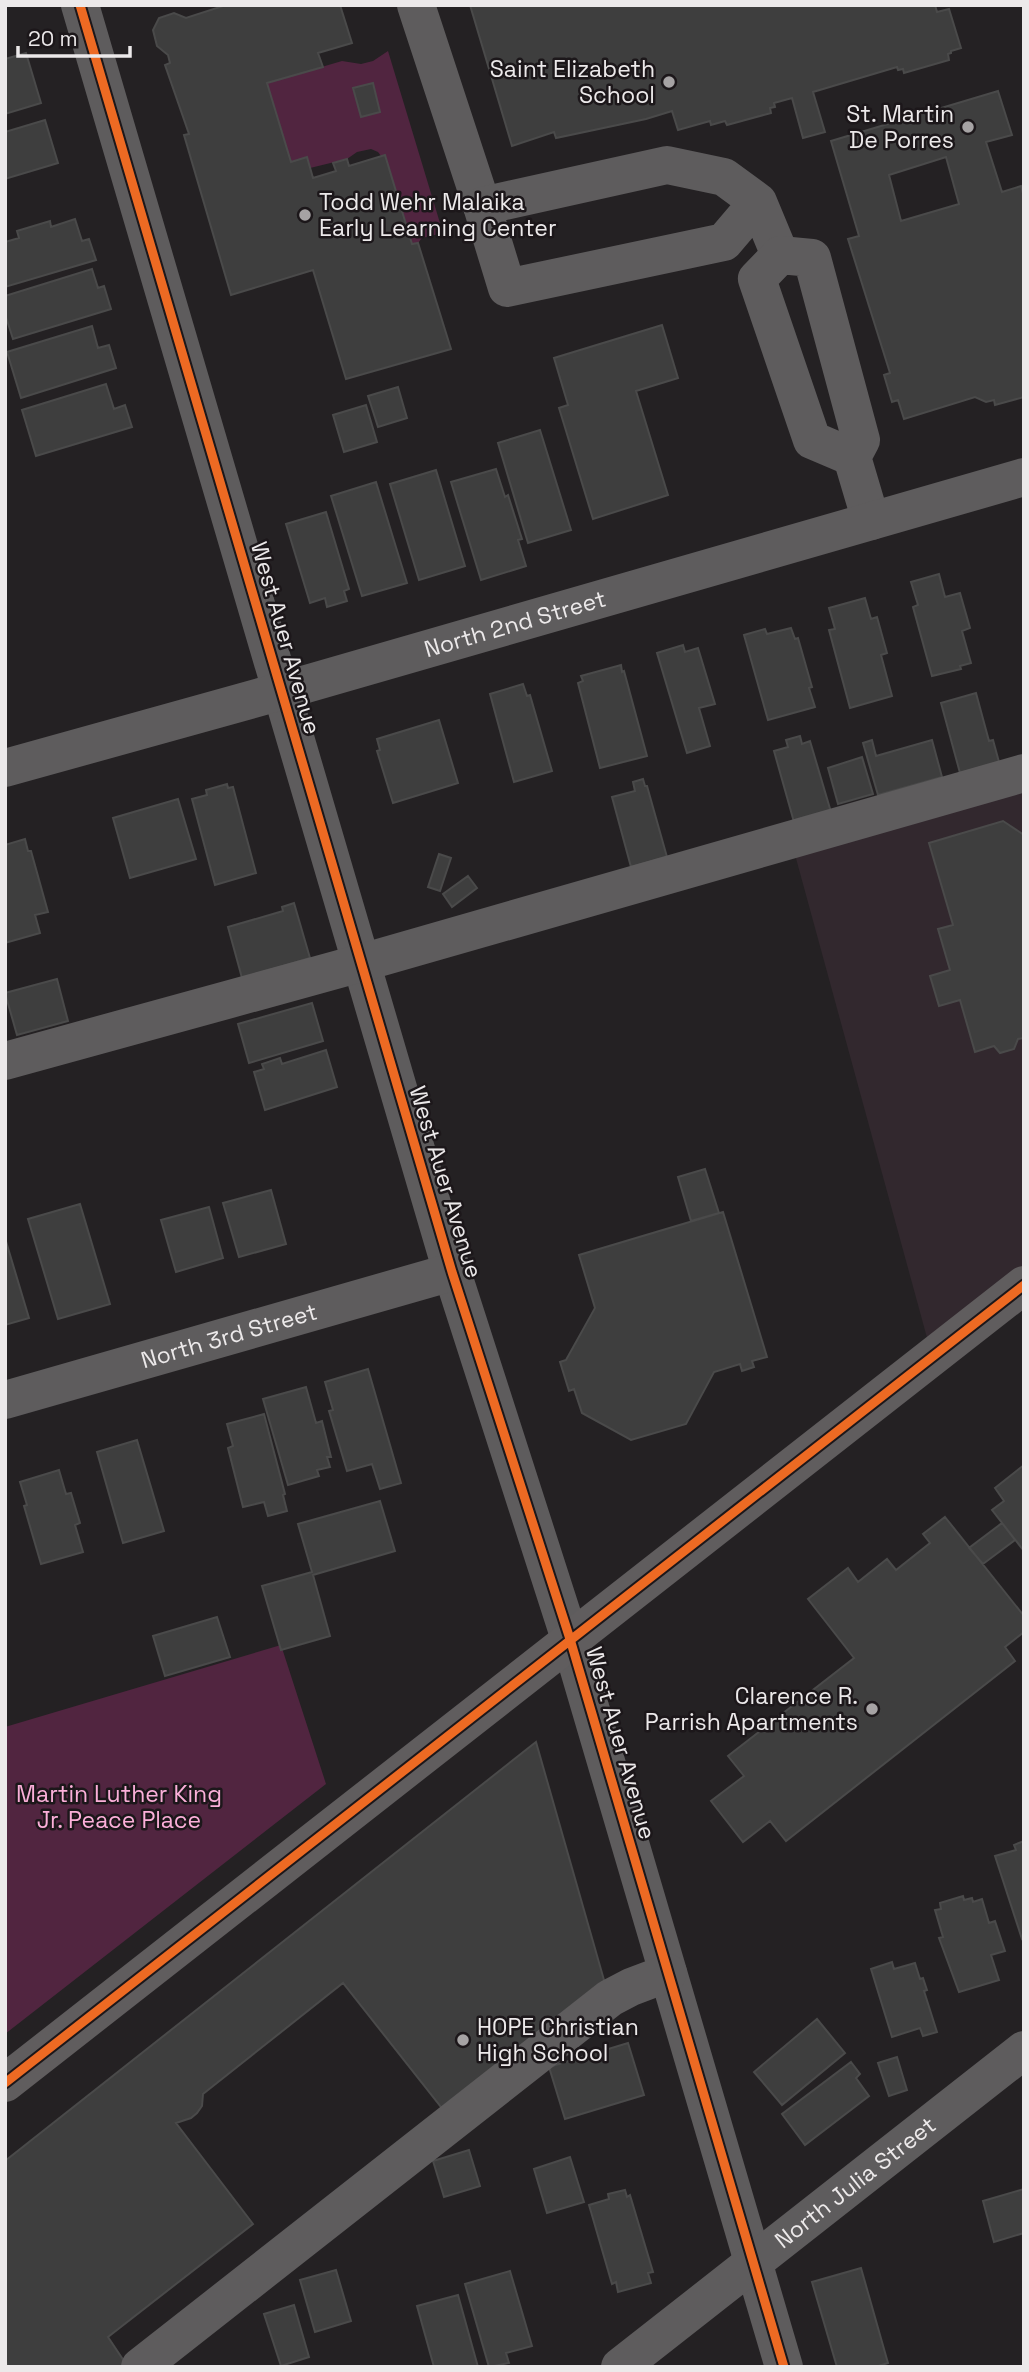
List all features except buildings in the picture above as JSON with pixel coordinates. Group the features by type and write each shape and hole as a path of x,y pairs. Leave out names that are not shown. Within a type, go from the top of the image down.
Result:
{"main road":[{"path":"5,2083 1024,1285"}],"street":[{"name":"West Auer Avenue","path":"80,5 452,1272 570,1639 784,2367"},
{"path":"415,5 507,288 724,242 758,202"},
{"path":"482,206 667,165 724,177 758,202 780,255"},
{"path":"780,255 812,258 861,440 852,457 871,520"},
{"path":"780,255 757,279 812,440 852,457"},
{"name":"North 2nd Street","path":"5,768 1024,477"},
{"path":"5,1061 361,963 1024,773"},
{"name":"North 3rd Street","path":"5,1399 452,1272"},
{"path":"140,2367 610,1998 668,1973"},
{"name":"North Julia Street","path":"620,2367 1024,2050"}],"shaded area":[{"path":"1024,773 1024,1285 932,1356 791,840"}],"green space":[{"path":"388,51 443,233 422,238 418,243 412,244 385,155 381,156 371,149 357,152 347,159 310,168 307,158 291,162 267,83 342,61 361,64 373,61"},
{"name":"Martin Luther King Jr. Peace Place","path":"281,1645 326,1784 5,2034 5,1727"}],"cycle path":[{"path":"80,5 452,1272 570,1639 784,2367"},
{"path":"5,2083 1024,1285"}],"place":[{"name":"Saint Elizabeth School","path":"669,82"},
{"name":"St. Martin De Porres","path":"968,127"},
{"name":"Todd Wehr Malaika Early Learning Center","path":"305,215"},
{"name":"Clarence R. Parrish Apartments","path":"872,1709"},
{"name":"HOPE Christian High School","path":"463,2040"}]}
